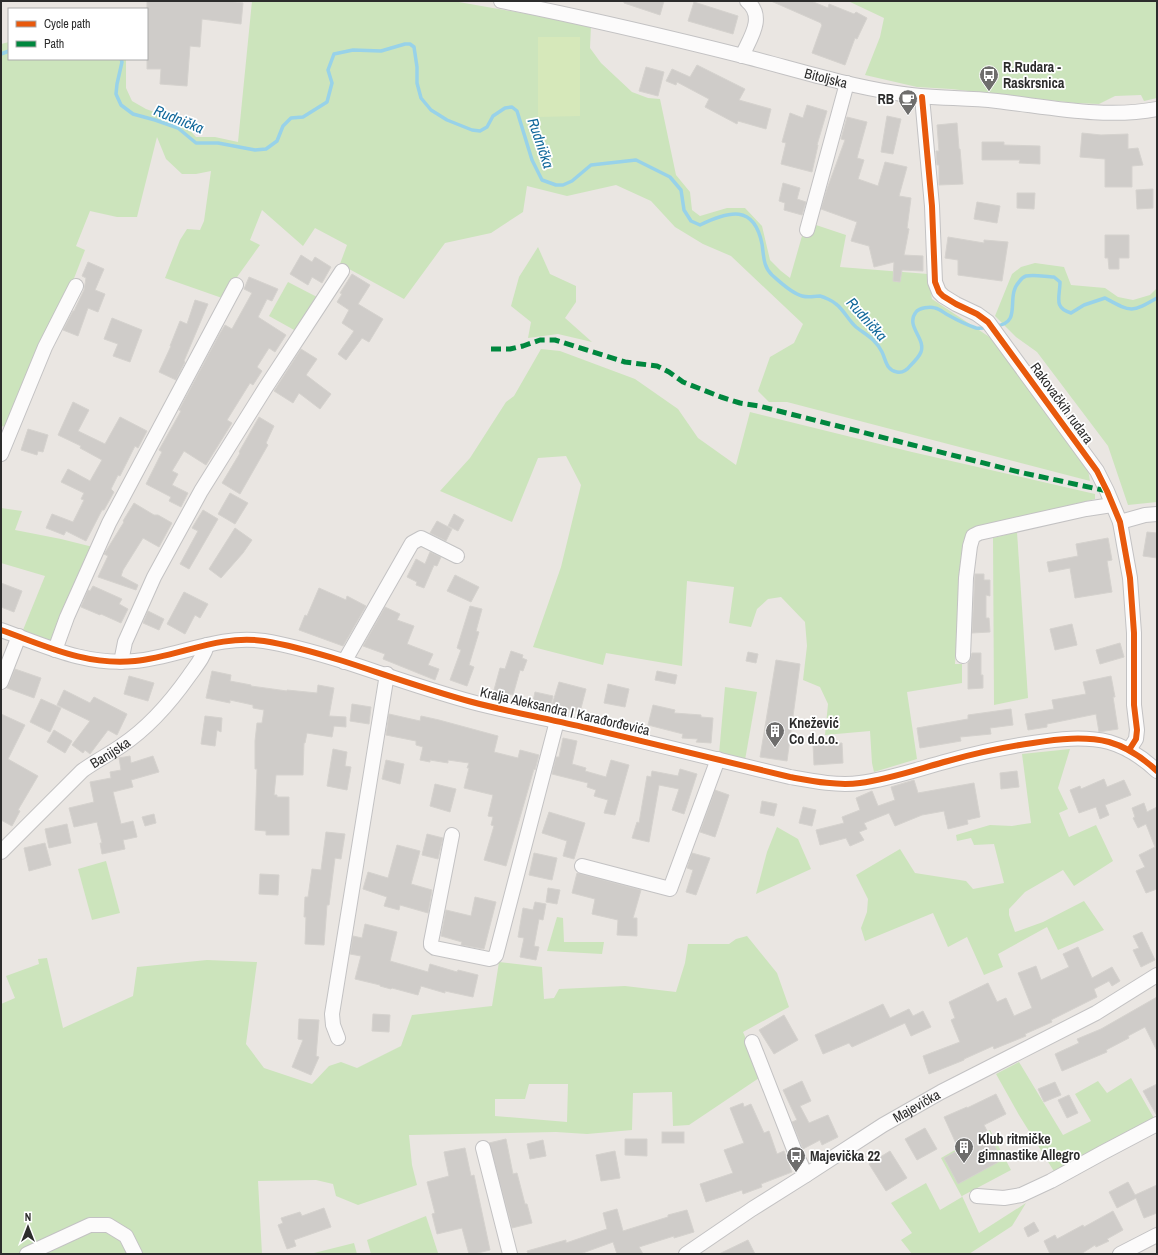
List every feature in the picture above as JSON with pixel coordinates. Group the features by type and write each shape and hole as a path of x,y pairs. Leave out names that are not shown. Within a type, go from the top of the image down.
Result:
{"street":[{"name":"Bitoljska","path":"501,1 582,18 742,56 847,84 894,93 922,97 982,100 1091,112 1134,113 1157,109"},
{"path":"742,56 757,21 755,11 747,1"},
{"path":"807,230 847,84"},
{"name":"Rakovačkih rudara","path":"922,97 932,206 935,282 943,296 977,314 988,322 998,338 1023,369 1097,471 1120,522 1130,578 1134,633 1134,705 1137,730 1136,739 1129,750"},
{"path":"121,662 125,642 154,577 201,491 266,387 342,271"},
{"path":"54,650 109,523 236,285"},
{"path":"1,454 44,347 76,286"},
{"path":"963,656 966,578 973,536 979,533 1086,509 1112,505"},
{"path":"1120,522 1157,514"},
{"path":"344,662 412,543 421,538 458,556"},
{"name":"Kralja Aleksandra I Karađorđevića","path":"1,630 54,650 102,662 152,659 207,645 244,639 263,640 309,651 470,701 516,713 790,777 815,781 858,783 900,775 949,761 1019,745 1067,738 1091,739 1109,742 1129,750 1145,761 1157,772"},
{"path":"1,682 19,636"},
{"name":"Banijska","path":"4,844 82,771 120,746 159,714 174,697 205,654 207,645"},
{"path":"338,1038 333,1025 332,1014 387,674"},
{"path":"452,835 431,942 434,948 488,959 493,958 496,955 557,722"},
{"path":"582,866 670,889 718,759"},
{"name":"Majevička","path":"686,1254 752,1209 806,1176 854,1143 910,1109 998,1062 1096,1014 1157,975"},
{"path":"752,1042 795,1152 806,1176"},
{"path":"977,1196 1004,1198 1021,1195 1051,1181 1157,1124"},
{"path":"483,1148 510,1254"},
{"path":"28,1254 90,1225 108,1225 126,1236 135,1254"},
{"path":"1120,1254 1157,1236"}],"green space":[{"path":"252,1 453,1 591,25 590,48 601,63 632,92 648,98 660,99 676,175 690,192 692,210 700,216 727,208 745,208 762,226 770,260 790,278 804,229 813,224 846,235 840,267 928,274 932,299 991,338 1088,470 1090,481 787,402 769,402 758,391 770,357 794,343 803,324 731,256 703,244 675,227 651,201 616,185 567,196 527,186 523,212 491,233 445,243 404,299 340,264 347,245 315,228 303,246 262,210 250,240 260,245 222,298 165,278 180,240 187,229 200,230 204,221 211,171 196,174 182,174 166,159 157,137 137,217 117,217 90,211 76,246 85,250 73,281 6,427 1,426 1,44 8,42 8,60 126,60 126,88 132,101 146,109 182,122 196,137 215,137 238,142"},
{"path":"848,1 1157,1 1157,98 1144,101 1141,95 1115,96 1099,104 1075,103 951,89 917,87 865,75 880,37 884,18"},
{"path":"538,37 580,37 580,116 538,117"},
{"path":"538,247 550,274 576,286 576,302 565,318 592,342 558,334 528,338 531,322 511,306 519,277"},
{"path":"1035,263 1064,267 1071,285 1105,288 1118,297 1133,300 1150,295 1157,288 1157,502 1128,505 1108,446 1037,352 1016,337 995,316 1012,274 1021,267"},
{"path":"288,282 317,297 296,331 269,316"},
{"path":"541,349 560,351 635,379 678,409 698,438 736,465 750,412 912,452 1095,494 1095,499 980,527 962,560 955,664 962,664 962,683 907,692 917,759 874,772 870,731 825,735 828,704 820,687 803,680 807,646 805,622 781,597 768,599 757,609 751,627 729,623 734,587 687,581 682,666 606,653 603,665 533,647 561,567 581,485 566,456 538,458 512,522 440,491 470,458 506,402 514,396"},
{"path":"1,508 22,511 15,530 93,547 52,642 23,630 45,576 1,563"},
{"path":"1017,532 1028,698 994,705 993,538"},
{"path":"725,687 757,692 745,760 719,754"},
{"path":"1070,749 1058,788 1068,809 1059,813 1069,837 1096,825 1113,861 1074,886 1063,870 1025,892 1009,909 1009,915 1015,932 1043,922 1084,901 1104,930 1058,950 1047,927 998,954 1003,967 984,975 967,937 948,947 933,913 865,941 861,928 867,912 868,899 856,875 900,849 915,873 966,881 973,889 1004,883 994,844 974,845 971,838 957,841 956,835 990,825 1012,826 1031,823 1022,754"},
{"path":"777,827 798,839 811,869 756,894 767,852"},
{"path":"106,861 120,913 92,920 78,869"},
{"path":"557,917 563,918 564,942 604,942 602,954 547,951"},
{"path":"747,936 777,973 789,1007 743,1032 762,1076 689,1125 673,1126 672,1092 633,1093 632,1130 587,1134 556,1132 409,1135 412,1165 417,1185 358,1205 336,1196 333,1184 316,1180 258,1181 262,1254 143,1254 136,1242 130,1254 1,1254 1,1004 15,998 6,976 39,964 38,959 47,958 63,1028 133,996 137,967 207,960 257,962 246,1044 264,1068 312,1084 329,1066 341,1062 357,1068 401,1046 412,1015 492,1006 499,962 542,967 544,999 554,998 559,989 625,986 676,992 685,963 688,944 729,944 736,939","holes":["529,1084 568,1084 567,1122 495,1116 495,1099 525,1099"]},
{"path":"1019,1062 1063,1135 1091,1121 1075,1094 1098,1081 1107,1093 1131,1078 1155,1120 1055,1173 1019,1115 996,1074"},
{"path":"990,1130 1011,1170 962,1196 979,1233 1026,1203 1012,1226 969,1254 912,1254 901,1240 912,1233 891,1203 926,1183 940,1210 962,1197 941,1158"},
{"path":"426,1216 438,1253 371,1254 367,1240"},
{"path":"354,1243 357,1254 310,1254"}],"building":[{"path":"147,1 228,1 243,3 241,24 202,19 200,47 190,46 187,86 160,84 161,69 147,69"},
{"path":"624,1 664,1 660,15 624,3"},
{"path":"771,1 811,1 828,8 829,4 854,14 856,12 867,18 857,39 855,38 845,65 812,53 822,25 821,23"},
{"path":"694,2 738,16 733,34 688,21"},
{"path":"697,65 745,89 739,100 771,109 766,129 738,121 737,124 705,107 709,99 677,82 676,85 666,81 672,69 690,77"},
{"path":"646,67 664,72 658,96 639,91"},
{"path":"807,105 827,111 817,145 812,172 781,164 786,143 782,142 790,113 803,118"},
{"path":"887,116 901,119 893,154 881,152"},
{"path":"847,117 867,122 857,158 864,160 858,179 878,186 885,162 907,167 899,196 911,198 907,228 909,229 904,255 923,256 923,271 902,270 900,282 893,281 894,262 874,267 869,246 851,241 857,222 821,209 845,140 841,139"},
{"path":"957,123 963,184 939,185 939,165 937,165 936,151 939,151 937,125"},
{"path":"1082,133 1101,135 1128,134 1128,149 1138,148 1143,165 1132,166 1132,187 1105,187 1105,159 1080,157"},
{"path":"982,142 1004,142 1004,145 1040,146 1040,164 1019,163 1020,160 982,160"},
{"path":"783,183 800,188 797,199 806,202 802,215 784,210 785,203 779,201"},
{"path":"1153,189 1153,208 1137,209 1136,190"},
{"path":"1017,193 1035,193 1034,209 1017,208"},
{"path":"977,202 1000,206 997,223 974,219"},
{"path":"1105,235 1129,235 1129,258 1119,258 1119,269 1109,269 1108,258 1105,258"},
{"path":"948,237 984,243 984,240 1008,242 1002,281 958,275 958,260 945,258"},
{"path":"301,255 312,262 315,257 331,267 322,283 312,277 308,285 290,274"},
{"path":"88,262 104,269 95,290 105,294 98,312 88,308 78,336 63,330 84,290 86,278 82,276"},
{"path":"352,274 370,285 358,304 383,319 369,342 362,338 346,360 338,354 354,331 342,323 349,310 337,302 342,294 340,293"},
{"path":"249,277 278,289 272,301 267,299 258,317 286,335 275,352 269,348 257,367 262,371 253,385 250,383 227,420 232,423 206,465 184,451 172,471 178,474 172,485 188,493 181,507 169,501 171,497 146,484 162,452 159,450 181,411 179,410 219,335 225,325 232,329 252,293 244,289"},
{"path":"195,300 208,304 184,361 185,362 176,380 159,372 180,321 187,324"},
{"path":"112,318 142,330 130,362 113,356 118,344 104,339"},
{"path":"301,349 317,359 306,375 331,394 320,409 299,393 293,403 274,391"},
{"path":"73,402 89,410 78,431 105,444 120,417 147,431 138,448 135,446 120,476 118,475 111,489 114,492 104,510 102,510 86,541 66,531 64,535 46,528 52,514 73,522 84,500 81,499 84,493 61,482 68,469 90,481 102,460 80,448 81,446 58,435"},
{"path":"259,417 274,426 266,443 268,445 240,494 222,483"},
{"path":"28,429 48,435 43,452 38,451 37,455 21,450"},
{"path":"230,493 248,503 235,524 218,514"},
{"path":"134,503 154,515 158,515 172,523 159,547 143,538 123,570 121,576 138,585 136,590 98,577 108,556 104,554"},
{"path":"203,510 218,519 189,569 180,564 198,531 192,528"},
{"path":"454,514 464,520 458,531 448,526"},
{"path":"437,521 452,529 446,541 430,533"},
{"path":"235,528 252,540 243,553 221,578 209,569"},
{"path":"1147,532 1157,533 1157,558 1143,556"},
{"path":"1108,538 1112,560 1107,561 1112,592 1075,598 1070,568 1049,572 1047,562 1078,556 1076,544"},
{"path":"430,552 441,557 437,566 434,565 424,588 416,585 417,582 407,577 416,559 425,564"},
{"path":"975,574 984,574 984,580 990,580 990,596 986,595 986,618 989,618 990,632 972,633"},
{"path":"455,575 479,587 471,602 447,591"},
{"path":"1,583 22,591 14,612 1,607"},
{"path":"93,586 122,599 119,604 128,609 121,623 81,607 88,590 90,591"},
{"path":"319,588 346,600 347,596 366,606 343,646 299,630 305,615 307,616"},
{"path":"184,592 208,604 200,618 195,615 185,634 167,624"},
{"path":"470,606 482,609 476,631 479,632 469,665 474,667 467,686 450,680 461,650 457,648"},
{"path":"385,607 400,614 397,620 414,626 407,644 433,654 428,665 439,669 435,680 383,659 385,654 363,646"},
{"path":"148,611 164,619 159,630 143,623"},
{"path":"1072,624 1077,645 1055,650 1050,629"},
{"path":"1120,643 1124,657 1100,664 1096,650"},
{"path":"511,651 523,655 522,658 527,660 523,671 520,670 513,695 494,690 500,668 505,669"},
{"path":"748,652 758,654 756,663 746,661"},
{"path":"972,653 981,653 981,675 983,675 983,688 968,689 968,663"},
{"path":"776,660 800,664 787,761 760,757"},
{"path":"15,669 41,678 34,698 7,688"},
{"path":"212,671 231,675 230,681 251,686 317,693 318,685 334,688 329,716 346,717 346,727 334,726 332,737 307,733 304,743 303,775 276,775 274,795 277,795 277,797 289,797 289,835 266,835 266,831 255,830 257,769 255,769 255,741 257,723 262,723 264,710 253,708 253,705 230,700 230,703 206,698"},
{"path":"657,671 677,675 675,684 655,680"},
{"path":"129,676 154,683 148,701 124,694"},
{"path":"1111,676 1115,697 1113,697 1118,729 1099,732 1096,714 1047,724 1047,727 1028,730 1025,714 1054,709 1052,700 1086,694 1083,682"},
{"path":"559,682 586,689 580,712 552,705"},
{"path":"608,684 629,689 625,707 604,703"},
{"path":"64,690 90,703 94,697 127,714 117,735 108,730 90,754 85,750 83,753 72,745 90,721 57,705"},
{"path":"535,692 553,696 550,710 532,706"},
{"path":"41,699 61,708 50,732 30,722"},
{"path":"352,704 371,707 369,724 350,721"},
{"path":"653,705 675,710 674,713 701,715 701,717 713,718 711,743 696,742 698,739 682,738 683,734 648,725"},
{"path":"1011,709 1013,725 990,728 991,734 960,737 961,741 920,748 917,728 968,719 968,715"},
{"path":"1,714 25,725 8,759 38,776 18,810 20,811 12,826 1,820"},
{"path":"389,714 420,721 421,716 498,736 494,752 518,758 520,750 539,755 506,866 484,860 494,826 491,825 493,817 488,816 493,795 464,788 469,763 448,760 448,763 420,760 423,747 416,745 416,741 386,735"},
{"path":"205,716 222,718 221,732 217,730 215,746 201,744"},
{"path":"54,730 72,741 65,753 47,742"},
{"path":"563,738 577,741 572,764 586,768 585,771 606,777 611,760 629,765 615,815 604,813 608,800 594,796 596,790 587,787 588,783 552,774 556,757 559,757"},
{"path":"842,743 843,763 814,765 813,744"},
{"path":"333,749 347,752 345,766 351,767 347,790 327,786"},
{"path":"130,756 131,763 153,756 159,772 131,780 133,787 113,792 121,824 133,821 137,837 123,840 125,849 102,854 100,843 102,843 97,822 74,827 69,808 94,802 90,782 111,778 110,772 121,770 119,758"},
{"path":"386,760 404,764 400,784 382,779"},
{"path":"680,769 697,774 684,814 672,810 679,789 659,785 649,842 632,838 637,822 639,823 647,776 651,777 652,771 678,776"},
{"path":"1017,771 1019,787 1001,789 1000,773"},
{"path":"1104,779 1107,787 1124,780 1131,795 1105,805 1109,815 1100,819 1096,807 1079,813 1070,790 1080,786 1081,789"},
{"path":"914,780 918,793 974,783 980,817 967,820 968,824 948,829 944,811 922,815 895,826 889,813 864,823 867,829 859,832 864,840 850,846 846,838 820,845 816,830 844,823 842,817 860,810 856,798 872,791 878,806 895,800 891,787"},
{"path":"435,784 456,789 450,812 430,806"},
{"path":"715,790 729,795 715,837 700,832"},
{"path":"762,801 777,804 774,816 760,813"},
{"path":"1144,803 1147,812 1157,807 1157,889 1146,893 1136,871 1145,867 1139,855 1155,847 1146,824 1138,828 1133,818 1135,817 1132,808"},
{"path":"803,807 816,810 812,826 799,823"},
{"path":"549,812 585,823 574,859 563,856 567,841 542,833"},
{"path":"154,814 156,823 145,826 142,817"},
{"path":"67,824 71,843 49,848 45,829"},
{"path":"326,832 345,834 341,859 335,858 329,905 327,905 324,945 305,944 305,897 308,897 312,869 321,870"},
{"path":"427,834 443,838 438,859 422,855"},
{"path":"45,843 51,865 29,871 24,848"},
{"path":"397,845 420,851 411,884 432,890 428,913 400,905 399,910 384,906 387,897 363,889 368,872 388,878"},
{"path":"534,853 557,858 552,880 529,875"},
{"path":"692,853 710,858 696,895 686,892 693,870 687,868"},
{"path":"577,873 641,890 633,918 637,918 637,936 617,935 618,920 592,914 595,899 572,893"},
{"path":"260,874 279,875 278,895 259,894"},
{"path":"548,888 560,890 557,904 546,902"},
{"path":"475,897 496,902 484,949 461,945 462,942 441,936 446,910 471,916"},
{"path":"535,902 546,904 543,920 539,919 534,946 539,947 536,960 520,957 524,938 518,937 523,908 533,910"},
{"path":"365,924 397,932 390,961 428,972 430,964 457,972 458,970 478,975 473,997 445,991 445,993 421,986 418,995 355,979 361,956 350,954 353,936 362,938"},
{"path":"1142,932 1155,960 1141,967 1133,950 1139,948 1133,936"},
{"path":"1078,947 1092,978 1112,967 1120,981 1112,986 1109,981 1094,989 1097,997 1051,1020 1052,1022 1025,1034 1026,1036 994,1049 993,1046 964,1060 929,1074 923,1056 960,1042 951,1020 955,1018 949,1002 988,983 997,1002 1006,998 1014,1016 1032,1008 1018,973 1036,966 1041,980 1069,967 1063,954"},
{"path":"1157,997 1157,1051 1145,1027 1128,1036 1129,1038 1106,1050 1107,1052 1062,1071 1055,1054 1079,1043 1077,1039 1101,1029"},
{"path":"883,1004 890,1018 909,1009 913,1016 923,1011 931,1027 911,1036 905,1023 852,1047 849,1043 823,1054 815,1035"},
{"path":"373,1014 390,1015 389,1032 372,1031"},
{"path":"784,1015 798,1040 774,1054 759,1030"},
{"path":"299,1019 319,1020 316,1056 319,1057 311,1075 292,1067 303,1040 298,1039"},
{"path":"802,1081 811,1101 800,1106 809,1123 828,1115 838,1137 822,1145 820,1140 803,1149 792,1122 797,1120 783,1090"},
{"path":"1055,1082 1061,1095 1044,1102 1038,1089"},
{"path":"1157,1084 1157,1116 1143,1091"},
{"path":"996,1094 1006,1114 984,1125 1002,1160 958,1184 944,1158 959,1150 944,1117"},
{"path":"1069,1095 1078,1113 1067,1118 1058,1100"},
{"path":"743,1103 744,1107 751,1104 764,1133 769,1131 777,1154 784,1151 792,1172 761,1184 762,1187 743,1194 742,1190 706,1202 700,1184 733,1173 724,1150 744,1143 730,1108"},
{"path":"925,1128 937,1149 917,1160 905,1139"},
{"path":"662,1132 684,1132 684,1143 662,1143"},
{"path":"506,1139 513,1174 517,1173 525,1204 527,1204 532,1223 512,1228 489,1143"},
{"path":"625,1139 647,1139 647,1156 625,1155"},
{"path":"543,1140 546,1156 530,1159 527,1144"},
{"path":"465,1148 471,1176 474,1175 490,1250 474,1254 469,1254 462,1228 437,1234 432,1214 435,1213 427,1182 449,1176 444,1152"},
{"path":"615,1151 620,1178 601,1181 596,1155"},
{"path":"890,1151 907,1178 886,1191 869,1164"},
{"path":"1128,1182 1135,1195 1157,1185 1157,1213 1144,1218 1136,1198 1117,1208 1109,1192"},
{"path":"324,1208 331,1227 294,1240 296,1246 287,1249 278,1225 283,1223 281,1218 300,1212 302,1216"},
{"path":"617,1209 623,1231 687,1210 694,1232 674,1238 674,1236 639,1247 643,1254 617,1254 613,1242 580,1254 528,1254 527,1251 566,1240 566,1243 607,1229 603,1213"},
{"path":"1113,1211 1123,1230 1107,1239 1109,1241 1096,1247 1095,1245 1081,1254 1050,1254 1044,1241 1055,1235 1057,1239 1083,1225 1084,1227"},
{"path":"1034,1222 1039,1231 1028,1237 1024,1228"},
{"path":"748,1240 755,1254 719,1254"}],"waterway":[{"name":"Rudnička","path":"121,60 116,94 121,105 133,114 178,128 196,143 218,143 255,150 266,149 277,141 283,126 291,118 303,117 327,102 332,83 328,70 334,54 353,50 381,51 410,44 414,47 417,67 417,83 421,98 431,110 447,120 472,130 480,131 487,127 493,116 505,108 512,107 517,111 532,160 542,180 556,185 563,185 572,181 591,165 636,160 670,177 681,190 684,210 691,221 700,225 721,216 730,214 739,214 747,217 753,222 758,231 762,244 765,265 769,272 798,295 807,297 820,296 835,303 856,327 876,343 882,352 888,367 893,371 901,372 906,370 921,352 921,342 913,322 913,317 920,309 933,307 976,328 988,327"},
{"name":"Rudnička","path":"1,54 8,51"},
{"name":"Rudnička","path":"996,326 1004,324 1009,320 1015,288 1021,279 1029,275 1054,277 1060,282 1060,305 1065,311 1071,313 1084,305 1105,298 1120,306 1131,309 1142,306 1157,298"}],"marked path":[{"path":"491,349 510,349 540,340 555,340 625,362 657,366 683,382 740,403 759,406 1019,472 1107,491"}],"cycle path":[{"path":"922,97 932,206 935,282 939,292 956,304 977,314 988,322 1097,471 1120,522 1130,578 1134,633 1134,705 1137,730 1136,739 1129,750"},
{"path":"1,630 50,648 83,658 117,662 151,659 215,643 247,640 264,641 333,658 472,702 790,777 825,783 851,784 871,781 990,750 1061,739 1090,739 1116,744 1134,754 1157,771"}],"place":[{"name":"R.Rudara - Raskrsnica","path":"989,92"},
{"name":"RB","path":"908,116"},
{"name":"Knežević Co d.o.o.","path":"775,748"},
{"name":"Klub ritmičke gimnastike Allegro","path":"964,1164"},
{"name":"Majevička 22","path":"796,1173"}]}
